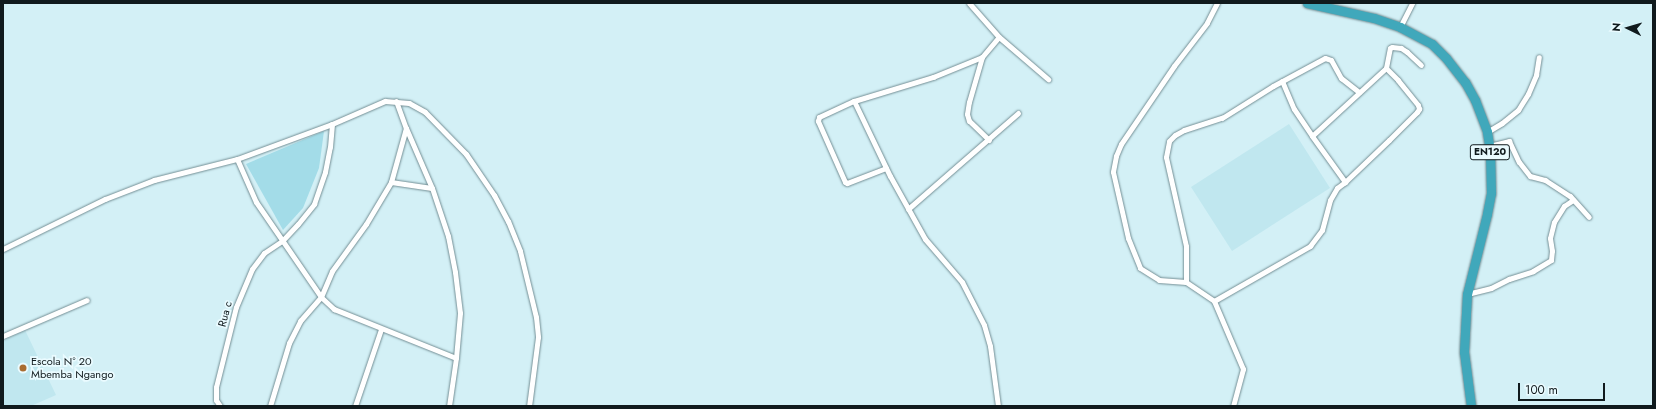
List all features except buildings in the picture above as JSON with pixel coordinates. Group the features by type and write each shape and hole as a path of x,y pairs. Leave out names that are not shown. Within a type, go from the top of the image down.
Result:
{"highway":[{"name":"EN120","path":"1307,3 1374,18 1400,27 1432,44 1446,58 1469,89 1486,132 1489,146 1491,193 1488,214 1467,294 1464,352 1471,406"}],"street":[{"path":"969,3 999,37 1048,79"},
{"path":"1217,3 1207,23 1174,66 1121,144 1116,156 1113,172 1128,238 1140,268 1159,280 1186,282 1214,301 1243,369 1233,406"},
{"path":"1400,27 1412,3"},
{"path":"989,140 969,121 967,114 982,58 999,37"},
{"path":"1312,136 1386,68 1390,48 1401,48 1421,65"},
{"path":"1486,132 1502,123 1518,110 1528,94 1536,75 1539,57"},
{"path":"886,168 847,183 845,182 818,121 822,115 854,101 933,77 982,58"},
{"path":"1186,282 1186,246 1166,157 1169,140 1184,130 1222,118 1282,81 1327,58 1331,60 1341,78 1359,92"},
{"path":"1214,301 1310,246 1322,230 1330,200 1337,188 1390,140 1419,109 1398,80 1386,68"},
{"path":"1282,81 1294,109 1345,182"},
{"path":"3,249 105,199 147,182 237,159 332,124 386,101 409,103 425,112 466,154 494,196 508,221 520,251 536,317 538,337 529,406"},
{"path":"396,101 432,188 448,236 455,272 460,313 456,358 449,406"},
{"path":"854,101 886,168 925,239 962,282 984,325 990,346 998,406"},
{"path":"908,209 989,140 1018,113"},
{"name":"Rua c","path":"220,406 216,400 216,388 236,307 252,269 264,253 282,241 314,204 325,172 330,147 332,124"},
{"path":"270,406 289,343 300,321 320,297 332,271 366,224 391,182 406,128"},
{"path":"1489,146 1509,141 1519,162 1530,176 1545,180 1570,196 1588,217"},
{"path":"237,159 256,202 320,297 334,308 381,329 456,358"},
{"path":"391,182 432,188"},
{"path":"1467,294 1491,288 1509,279 1532,271 1550,260 1552,251 1550,238 1554,222 1564,206 1573,200"},
{"path":"3,336 87,300"},
{"path":"355,406 381,329"}],"shaded area":[{"path":"1289,124 1330,188 1232,251 1191,187"},
{"path":"324,131 319,168 303,208 283,230 246,164"},
{"name":"Escola N° 20 Mbemba Ngango","path":"25,330 56,395 31,406 3,406 3,341"}],"place":[{"name":"Escola N° 20 Mbemba Ngango","path":"23,368"}]}
